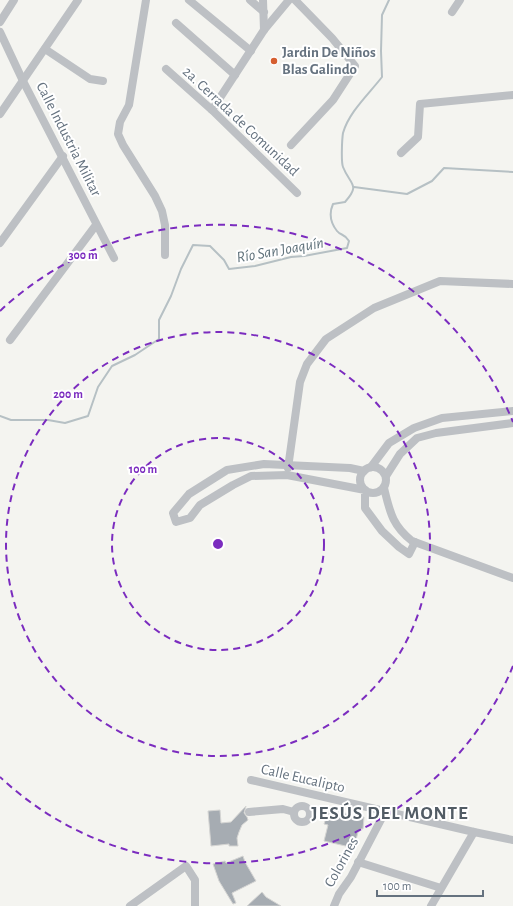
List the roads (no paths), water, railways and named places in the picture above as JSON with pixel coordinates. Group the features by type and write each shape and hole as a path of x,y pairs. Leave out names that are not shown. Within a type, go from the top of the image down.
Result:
{"street":[{"path":"0,22 14,0"},
{"path":"0,114 78,0"},
{"path":"146,0 129,105 120,122 118,134 155,196 162,211 165,225 165,255"},
{"path":"189,0 251,50"},
{"path":"250,0 264,12"},
{"path":"263,0 264,30"},
{"path":"212,110 264,30 289,0"},
{"path":"291,145 333,100 355,66 332,38 295,0"},
{"path":"452,12 460,0"},
{"path":"176,23 235,75"},
{"name":"Calle Industria Militar","path":"0,32 23,81 114,258"},
{"path":"45,49 90,79 103,81"},
{"name":"2a. Cerrada de Comunidad","path":"166,69 212,110 297,193"},
{"path":"401,153 418,137 420,104 513,95"},
{"path":"0,243 62,156"},
{"path":"10,340 96,225"},
{"path":"287,475 300,382 307,364 326,339 374,308 440,281 513,284"},
{"path":"415,542 408,554 382,531 365,508 365,490 362,487 360,478 389,443 414,428 442,418 513,411"},
{"path":"386,476 378,468 368,469 288,464 264,464 227,470 189,494 173,513 176,522 190,518 200,505 233,485 252,476 287,475 365,490 373,494 384,488 387,480 386,476 400,454 417,438 436,433 513,423"},
{"path":"384,488 390,513 401,532 415,542 513,578"},
{"name":"Calle Eucalipto","path":"251,780 385,812 513,840"},
{"path":"308,808 318,796"},
{"path":"294,812 296,808 300,806 308,808"},
{"path":"294,812 294,815 299,821 306,820 310,814 308,808"},
{"path":"249,812 283,809 294,812"},
{"name":"Colorines","path":"334,906 339,894 351,877 385,812"},
{"path":"431,906 474,832"},
{"path":"358,862 441,888"},
{"path":"130,906 186,866 195,880 195,906"}],"waterway":[{"name":"Río San Joaquín","path":"0,416 11,420 48,420 65,423 88,416 98,387 112,366 135,355 159,339 159,320 193,245 210,246 224,260 229,269 255,266 291,257 347,248 349,241 346,237 338,233 332,221 331,214 333,204 345,202 350,196 353,188 353,184 342,164 343,133 354,111 382,77 382,15 389,0"},
{"path":"354,187 407,194 432,181 444,168 513,172"}],"place":[{"name":"Jardin De Niños Blas Galindo","path":"274,61"}],"district":[{"name":"JESÚS DEL MONTE","path":"390,812"}]}
